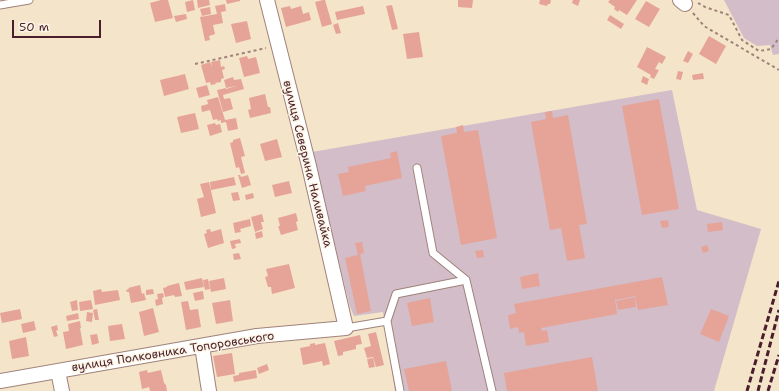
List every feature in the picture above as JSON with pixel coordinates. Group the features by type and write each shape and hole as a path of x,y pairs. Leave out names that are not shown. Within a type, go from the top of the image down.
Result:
{"street":[{"name":"вулиця Северина Наливайка","path":"268,0 309,166 346,328"},
{"name":"вулиця Полковника Топоровського","path":"0,381 257,336 346,328"},
{"path":"202,346 209,391"},
{"path":"58,371 62,391"}],"lane":[{"path":"0,5 29,0"},
{"path":"417,168 433,253 466,280 492,391"},
{"path":"400,391 387,321 396,294 466,280"},
{"path":"346,328 387,321"}],"path":[{"path":"686,1 704,26 779,70"},
{"path":"686,1 729,15 742,40 759,51 771,49 779,38"},
{"path":"195,64 279,46"}],"shaded area":[{"path":"724,0 779,0 779,54 773,55 770,45 757,46 744,38"},
{"path":"672,90 697,210 761,229 714,391 395,391 383,312 354,316 350,307 312,152"}],"building":[{"path":"168,0 173,18 155,22 150,3"},
{"path":"193,0 195,10 187,12 185,2"},
{"path":"197,0 209,0 210,5 198,8"},
{"path":"226,0 240,0 240,1 227,4"},
{"path":"325,0 332,24 322,27 315,2"},
{"path":"458,0 473,0 472,8 458,7"},
{"path":"540,0 551,0 550,4 547,6 539,4"},
{"path":"573,0 580,0 578,6 572,3"},
{"path":"610,0 637,0 627,15 614,9 615,7 608,2"},
{"path":"646,1 660,9 649,27 635,19"},
{"path":"225,4 226,11 221,12 223,23 213,25 215,34 209,36 210,40 205,41 200,17 217,14 215,6"},
{"path":"392,5 398,29 392,30 386,6"},
{"path":"290,6 291,9 301,6 303,14 309,12 311,20 286,27 281,8"},
{"path":"363,6 365,14 337,20 335,12"},
{"path":"210,7 211,14 202,16 200,9"},
{"path":"186,14 187,19 176,22 174,16"},
{"path":"610,15 624,24 621,29 607,20"},
{"path":"247,21 251,39 236,43 231,24"},
{"path":"338,23 341,33 336,34 333,25"},
{"path":"419,32 423,57 407,59 403,34"},
{"path":"709,36 726,46 716,64 699,54"},
{"path":"647,47 666,57 662,64 659,62 655,69 659,70 654,79 650,77 651,75 637,67"},
{"path":"688,51 693,54 688,63 683,61"},
{"path":"247,56 248,59 256,57 260,73 244,77 239,58"},
{"path":"220,60 221,67 224,66 225,69 222,70 224,78 221,79 221,82 215,83 216,84 211,85 210,82 206,83 201,65 210,62 212,67 211,62"},
{"path":"678,71 683,72 681,80 676,79"},
{"path":"703,73 704,79 693,80 692,75"},
{"path":"185,74 189,89 164,96 160,80"},
{"path":"643,76 649,79 647,85 641,82"},
{"path":"233,77 234,80 241,79 244,89 223,95 224,99 230,98 233,109 223,112 217,90 226,88 224,80"},
{"path":"207,85 210,95 199,98 196,88"},
{"path":"265,94 271,113 250,118 248,110 251,109 249,98"},
{"path":"218,97 225,120 236,118 238,129 228,131 226,122 221,123 221,120 213,120 210,110 202,112 201,106 208,104 207,100"},
{"path":"659,99 679,209 642,215 622,106"},
{"path":"552,111 553,118 568,115 587,224 579,225 585,258 567,261 561,228 550,230 531,122 546,119 545,112"},
{"path":"195,113 199,129 181,133 177,117"},
{"path":"215,123 216,125 220,124 222,132 210,136 207,125"},
{"path":"463,125 464,132 478,130 497,238 461,245 441,136 457,133 456,127"},
{"path":"240,138 245,156 241,157 245,173 241,174 239,167 236,168 230,143 233,142 233,140"},
{"path":"277,139 282,157 265,161 260,144"},
{"path":"397,151 402,178 365,186 366,191 343,196 338,174 349,172 348,167 391,158 390,153"},
{"path":"238,175 241,177 248,175 251,185 242,188"},
{"path":"234,177 236,185 211,190 210,182"},
{"path":"289,181 292,193 275,197 272,185"},
{"path":"209,182 216,213 201,217 197,199 204,197 200,184"},
{"path":"238,192 240,200 233,201 231,193"},
{"path":"253,193 254,198 246,200 245,195"},
{"path":"296,213 298,230 281,235 278,226 280,226 278,218"},
{"path":"262,214 264,222 261,222 263,229 255,232 251,217"},
{"path":"250,219 251,226 240,229 241,232 235,233 233,223"},
{"path":"668,220 669,227 662,228 660,221"},
{"path":"722,222 723,230 708,232 707,224"},
{"path":"210,229 211,232 221,229 224,243 208,248 204,234 207,233 206,230"},
{"path":"262,231 263,237 256,239 255,233"},
{"path":"240,239 241,243 235,244 236,248 232,249 230,241"},
{"path":"362,242 364,253 360,254 371,311 357,314 345,258 358,255 355,243"},
{"path":"707,245 709,251 703,253 701,247"},
{"path":"483,250 484,257 477,258 475,251"},
{"path":"239,253 241,259 234,260 233,254"},
{"path":"289,264 295,288 272,294 271,287 268,287 265,277 268,276 266,269"},
{"path":"538,273 540,286 522,289 520,277"},
{"path":"662,277 668,305 638,310 635,296 616,300 615,298 617,314 541,328 542,331 547,330 549,342 526,346 524,332 519,333 518,327 510,329 508,315 516,313 514,304"},
{"path":"202,278 204,287 186,290 184,282"},
{"path":"224,278 226,289 211,292 209,281"},
{"path":"208,279 210,289 205,290 203,280"},
{"path":"179,283 182,296 175,297 174,295 165,297 163,288"},
{"path":"140,285 142,294 144,293 146,300 131,303 129,292 126,290 129,289 128,288"},
{"path":"101,289 102,292 118,290 120,300 95,305 93,291"},
{"path":"153,289 154,294 146,295 146,290"},
{"path":"203,291 204,299 195,301 193,293"},
{"path":"163,293 163,304 156,306 155,300 158,299 157,294"},
{"path":"635,297 636,307 618,310 616,301"},
{"path":"430,298 434,322 412,326 407,303"},
{"path":"77,300 78,310 72,311 70,302"},
{"path":"91,300 93,309 80,311 79,302"},
{"path":"230,300 233,321 216,324 212,303"},
{"path":"188,301 190,310 198,309 201,327 186,330 181,302"},
{"path":"153,308 159,332 144,336 139,312"},
{"path":"20,309 22,319 2,323 0,313"},
{"path":"97,309 99,320 95,320 93,310"},
{"path":"711,309 729,316 719,342 700,334"},
{"path":"87,312 93,313 92,322 86,321"},
{"path":"78,313 79,319 67,321 66,316"},
{"path":"34,321 36,330 23,333 21,324"},
{"path":"80,321 83,345 66,349 63,332 69,331 68,324"},
{"path":"122,324 125,339 110,341 108,326"},
{"path":"57,325 58,330 56,331 58,336 54,337 51,327"},
{"path":"376,332 384,365 376,367 373,357 367,358 364,348 371,346 368,334"},
{"path":"97,334 99,343 92,345 90,335"},
{"path":"360,335 362,344 356,345 356,349 343,352 343,355 338,356 334,341"},
{"path":"26,337 29,356 12,359 9,341"},
{"path":"315,343 315,345 325,343 330,364 323,366 322,361 303,365 300,348 310,346 310,344"},
{"path":"232,353 235,374 217,377 213,356"},
{"path":"592,357 598,391 507,391 504,373"},
{"path":"373,358 375,367 369,368 367,359"},
{"path":"446,361 452,391 409,391 404,369"},
{"path":"267,364 269,370 259,374 257,368"},
{"path":"147,370 148,373 161,370 167,391 150,391 149,387 142,389 139,372"},
{"path":"256,370 257,378 234,382 233,376 239,375 239,373"}],"railway":[{"path":"747,391 779,281"},
{"path":"758,391 779,310"},
{"path":"768,391 779,355"}]}
